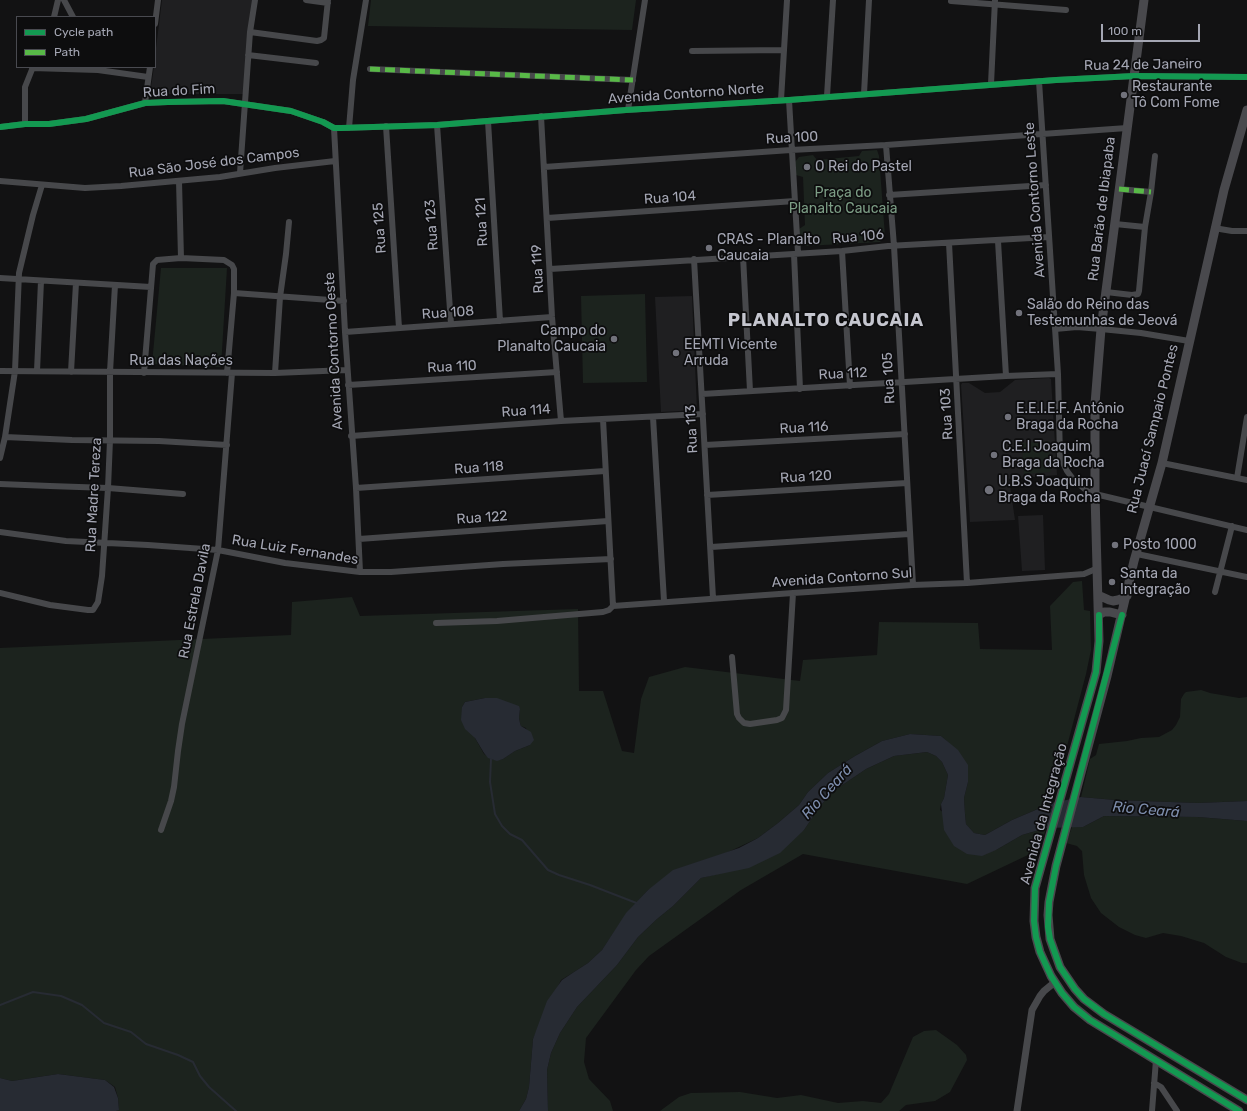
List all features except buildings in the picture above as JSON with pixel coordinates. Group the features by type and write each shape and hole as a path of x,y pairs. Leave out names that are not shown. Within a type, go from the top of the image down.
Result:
{"main road":[{"name":"Rua Barão de Ibiapaba","path":"1099,615 1095,494 1095,404 1101,329 1144,0"},
{"name":"Rua Juací Sampaio Pontes","path":"1122,615 1178,399 1214,228 1247,110"},
{"path":"1098,595 1113,601 1126,596"},
{"path":"1099,615 1104,612 1110,612 1122,615"},
{"name":"Avenida da Integração","path":"1099,615 1099,641 1096,672 1035,888 1034,921 1040,952 1062,993 1074,1007 1090,1020 1239,1111"},
{"name":"Avenida da Integração","path":"1122,615 1056,866 1049,902 1048,928 1054,952 1060,967 1084,999 1104,1014 1247,1100"},
{"path":"1134,1047 1140,1036"}],"street":[{"path":"54,16 58,0"},
{"path":"64,0 72,16"},
{"path":"156,16 158,0"},
{"path":"240,173 248,55 255,0"},
{"path":"250,32 317,41 321,40 324,38 328,1 306,0"},
{"path":"349,128 353,80 366,0"},
{"path":"628,110 645,0"},
{"path":"781,100 787,0"},
{"path":"827,96 833,0"},
{"path":"864,94 869,0"},
{"path":"952,1 994,2 1066,10"},
{"path":"991,84 994,2"},
{"path":"692,51 784,50"},
{"path":"248,55 316,63"},
{"path":"25,124 25,88 33,68"},
{"path":"65,68 97,69 148,77"},
{"path":"145,104 150,68"},
{"path":"370,69 633,80"},
{"name":"Rua 24 de Janeiro","path":"1039,81 1134,76 1247,77"},
{"name":"Avenida Contorno Norte","path":"334,128 437,125 541,116 789,100 1039,81"},
{"name":"Avenida Contorno Leste","path":"1039,81 1058,374 1060,457 1073,479 1087,491 1247,530"},
{"path":"789,100 795,201 800,388"},
{"name":"Rua do Fim","path":"0,127 25,124 49,124 86,119 145,104 223,101 291,111 334,128"},
{"name":"Rua 119","path":"541,116 552,317 560,421"},
{"name":"Rua 121","path":"488,121 500,321"},
{"name":"Rua 123","path":"437,125 451,324"},
{"name":"Rua 125","path":"386,126 399,328"},
{"name":"Avenida Contorno Oeste","path":"334,128 360,572"},
{"name":"Rua 100","path":"544,167 792,150 886,146 1127,128"},
{"name":"Rua 105","path":"886,146 894,246 912,585"},
{"path":"1106,292 1132,295 1138,294 1145,227 1152,192 1155,156"},
{"name":"Rua São José dos Campos","path":"0,181 85,188 220,177 293,165 335,161"},
{"path":"144,372 153,264 155,261 160,259 181,258 179,181"},
{"path":"0,458 5,437 15,371 19,273 25,245 42,185"},
{"path":"889,195 1046,185"},
{"path":"1119,189 1152,192"},
{"name":"Rua 104","path":"546,218 795,201"},
{"path":"275,373 280,297 289,222"},
{"path":"1115,224 1145,227"},
{"path":"1214,228 1232,231 1247,231"},
{"name":"Rua 106","path":"550,269 1049,237"},
{"path":"998,240 1006,376"},
{"name":"Rua 103","path":"949,243 967,583"},
{"path":"842,251 850,386"},
{"path":"743,256 750,391"},
{"name":"Rua Estrela Davila","path":"161,830 174,787 182,724 218,550 227,445 234,293 234,269 232,265 224,260 181,258"},
{"name":"Rua 113","path":"694,259 713,598"},
{"path":"0,278 151,287"},
{"path":"37,371 42,281"},
{"path":"71,372 76,283"},
{"name":"Rua Madre Tereza","path":"0,593 74,609 93,610 98,602 102,576 108,488 110,372 115,285"},
{"path":"234,293 344,301"},
{"name":"Rua 108","path":"345,332 552,317"},
{"path":"1055,329 1077,327 1101,329 1141,333 1189,341"},
{"name":"Rua das Nações","path":"0,371 275,373 347,370"},
{"name":"Rua 110","path":"348,385 557,372"},
{"name":"Rua 112","path":"702,394 1058,374"},
{"name":"Rua 114","path":"352,436 560,421 703,414"},
{"path":"1237,478 1247,416"},
{"path":"653,417 664,601"},
{"path":"603,419 613,606"},
{"name":"Rua 116","path":"705,445 904,434"},
{"path":"5,437 52,440 159,441 227,445"},
{"path":"1162,463 1247,480"},
{"name":"Rua 118","path":"356,488 605,471"},
{"name":"Rua 120","path":"707,495 907,483"},
{"path":"0,484 108,488 182,494"},
{"name":"Rua 122","path":"359,539 608,521"},
{"path":"1215,592 1232,526"},
{"name":"Rua Luiz Fernandes","path":"0,532 66,541 218,550 285,563 360,572 397,572 503,564 611,559"},
{"path":"711,547 909,534"},
{"path":"1137,554 1247,577"},
{"name":"Avenida Contorno Sul","path":"436,623 496,621 596,612 609,610 613,606 664,601 912,585 967,583 1084,574 1098,568"},
{"path":"732,657 737,714 739,718 750,724 782,718 786,710 793,593"},
{"path":"1017,1111 1032,1010 1044,991 1055,982"},
{"path":"1152,1111 1156,1060"},
{"path":"1154,1083 1161,1087 1177,1111"}],"shaded area":[{"path":"162,0 253,0 243,94 150,94 154,68 156,68 156,48"},
{"name":"EEMTI Vicente Arruda","path":"692,296 697,410 661,412 655,297"},
{"name":"E.E.I.E.F. Antônio Braga da Rocha","path":"1051,379 1057,475 1009,479 1015,520 970,522 962,383 969,383 985,393 1000,392 1015,380"},
{"path":"1043,515 1045,570 1022,571 1018,516"}],"green space":[{"path":"371,0 636,0 632,30 368,26"},
{"name":"Praça do Planalto Caucaia","path":"877,150 879,156 885,236 880,242 805,246 800,242 799,229 805,225 803,177 796,175 795,162 799,157 813,155 817,160 859,156 862,151"},
{"path":"161,268 227,268 221,367 152,364"},
{"name":"Campo do Planalto Caucaia","path":"645,294 647,382 583,383 581,296"},
{"path":"1049,441 1051,472 1024,474 1022,443"},
{"path":"1082,581 1084,610 1090,611 1091,650 1052,803 1012,820 985,835 974,833 966,824 964,798 968,782 948,742 941,736 910,734 882,741 855,756 828,773 808,792 799,805 758,838 648,890 627,913 602,950 588,963 561,980 533,1039 529,1087 526,1099 519,1111 116,1111 119,1109 115,1087 105,1080 58,1074 12,1081 0,1078 0,648 291,635 292,602 352,597 360,616 578,609 579,691 603,691 622,751 634,753 641,699 649,677 685,667 800,681 803,660 877,655 879,622 978,623 980,649 1052,650 1050,606 1073,582","holes":["485,698 520,709 520,723 521,726 526,728 530,745 515,751 503,759 494,760 484,754 475,738 462,707 465,702"]},
{"path":"1201,690 1239,698 1247,697 1247,801 1198,803 1115,800 1081,797 1090,759 1096,755 1099,744 1159,737 1172,730 1176,725 1180,717 1181,699 1184,694 1186,692"},
{"path":"927,752 936,756 942,762 948,775 944,798 940,810 996,850 1022,835 1046,828 1040,848 967,884 803,854 741,890 649,956 636,970 586,1038 584,1062 589,1079 610,1101 613,1111 548,1111 547,1070 551,1053 560,1033 577,1007 617,965 638,937 657,919 673,906 701,878 721,873 804,830 820,806 835,790 866,769 894,756"},
{"path":"1104,816 1198,817 1247,821 1247,963 1242,963 1226,957 1204,943 1181,936 1163,933 1146,938 1135,935 1119,927 1101,913 1091,898 1084,875 1082,851 1077,846 1066,843 1072,827 1083,827"},
{"path":"936,1030 957,1045 966,1055 967,1060 950,1092 935,1101 906,1105 899,1111 660,1111 679,1097 691,1093 740,1092 777,1098 801,1095 838,1103 863,1101 881,1103 889,1094 913,1037 924,1031"}],"water":[{"path":"485,698 497,698 519,706 521,726 531,732 534,740 530,745 497,761 488,758 475,738 465,729 461,720 462,707 465,702"},
{"name":"Rio Ceará","path":"910,734 941,736 958,750 968,765 968,782 964,798 965,814 966,824 974,833 985,835 1012,820 1052,803 1081,797 1115,800 1198,803 1247,801 1247,821 1198,817 1104,816 1083,827 1046,828 1022,835 982,856 967,854 954,846 944,830 941,804 944,798 948,775 942,762 936,756 927,752 894,756 866,769 835,790 820,806 804,830 780,853 749,868 701,878 673,906 657,919 638,937 617,965 577,1007 560,1033 551,1053 547,1070 548,1111 519,1111 526,1099 529,1087 533,1039 547,1001 562,980 588,963 602,950 626,913 648,890 673,870 739,848 758,838 799,805 808,792 828,773 882,741"},
{"path":"58,1074 105,1080 114,1087 118,1098 119,1110 0,1111 0,1078 12,1081"}],"waterway":[{"path":"491,759 490,782 495,814 502,826 510,834 522,840 548,870 639,904"},
{"path":"0,1005 33,992 61,996 82,1005 104,1023 131,1032 146,1044 193,1062 200,1076 209,1087 236,1111"}],"marked path":[{"path":"370,69 633,80"},
{"path":"1119,189 1151,192"}],"cycle path":[{"path":"0,127 25,124 49,124 86,119 145,103 168,102 223,101 291,111 323,122 334,128 341,128 437,125 626,110 789,100 1056,80 1134,76 1247,77"},
{"path":"1099,615 1099,641 1096,672 1035,888 1034,921 1040,952 1051,976 1062,993 1074,1007 1090,1020 1239,1111"},
{"path":"1122,615 1056,866 1049,902 1048,927 1050,939 1060,967 1084,999 1104,1014 1247,1100"}],"place":[{"name":"Restaurante Tô Com Fome","path":"1124,95"},
{"name":"O Rei do Pastel","path":"807,167"},
{"name":"CRAS - Planalto Caucaia","path":"709,248"},
{"name":"Salão do Reino das Testemunhas de Jeová","path":"1019,313"},
{"name":"Campo do Planalto Caucaia","path":"614,339"},
{"name":"EEMTI Vicente Arruda","path":"676,353"},
{"name":"E.E.I.E.F. Antônio Braga da Rocha","path":"1008,417"},
{"name":"C.E.I Joaquim Braga da Rocha","path":"994,455"},
{"name":"U.B.S Joaquim Braga da Rocha","path":"989,490"},
{"name":"Posto 1000","path":"1115,545"},
{"name":"Santa da Integração","path":"1112,582"}],"district":[{"name":"PLANALTO CAUCAIA","path":"826,321"}]}
